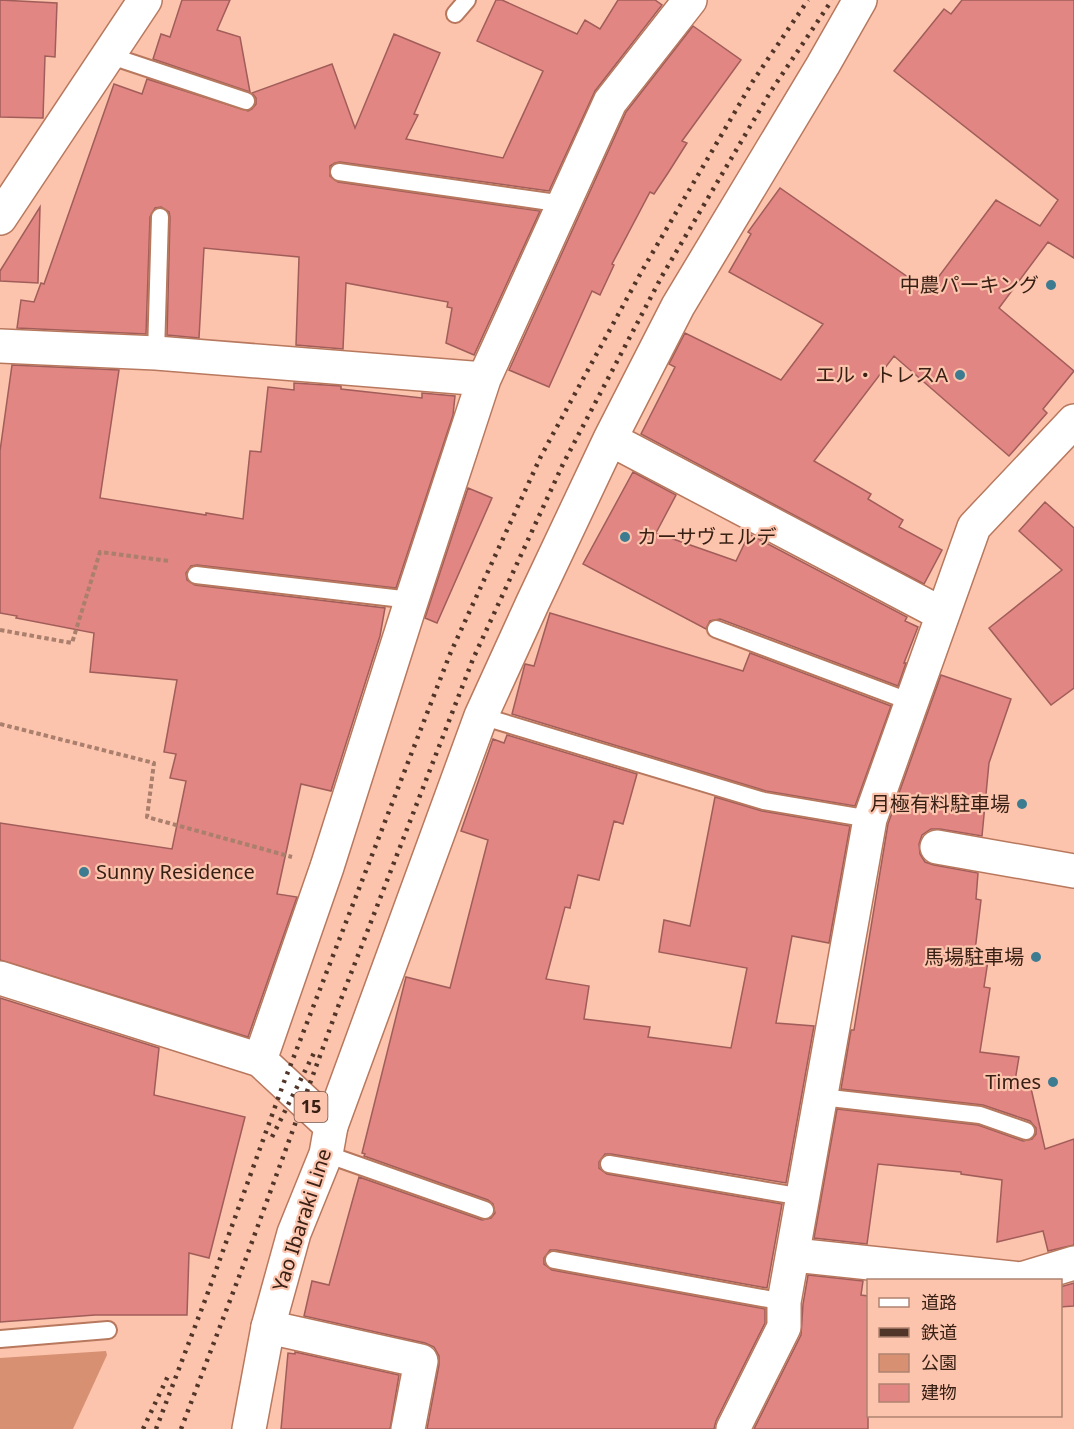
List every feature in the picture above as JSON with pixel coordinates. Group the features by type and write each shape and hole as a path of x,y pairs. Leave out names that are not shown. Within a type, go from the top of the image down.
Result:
{"street":[{"path":"0,218 145,0"},
{"path":"260,1060 327,867 411,600 484,380 610,102 690,0"},
{"path":"329,1140 481,716 610,439 678,306 860,0"},
{"path":"0,346 156,352 484,380"},
{"path":"733,1429 784,1327 784,1302 870,819 974,527 1074,421"},
{"path":"610,439 942,614"},
{"path":"937,847 1074,871"},
{"name":"Yao Ibaraki Line","path":"0,978 260,1060 329,1140 294,1233 268,1328 249,1429"},
{"path":"794,1255 1021,1279 1074,1263"},
{"path":"268,1328 421,1361 408,1429"}],"lane":[{"path":"455,14 467,0"},
{"path":"108,55 246,101"},
{"path":"339,172 564,204"},
{"path":"156,352 160,217"},
{"path":"196,575 411,600"},
{"path":"716,629 911,702"},
{"path":"481,716 764,801 870,819"},
{"path":"821,1097 980,1115 1026,1131"},
{"path":"329,1140 484,1210"},
{"path":"609,1164 803,1197"},
{"path":"554,1260 784,1302"},
{"path":"0,1339 108,1330"}],"path":[{"path":"0,630 72,644 100,552 179,562 196,575"},
{"path":"0,724 154,763 147,818 327,867"}],"green space":[{"path":"106,1351 107,1355 73,1429 0,1429 0,1358"}],"building":[{"path":"0,0 57,3 55,57 45,56 43,118 0,117"},
{"path":"182,0 230,0 217,30 240,37 250,92 153,59 161,34 170,37"},
{"path":"496,0 502,0 577,34 585,20 600,29 618,0 655,0 662,5 595,91 549,191 340,162 330,166 330,176 338,182 540,211 474,355 446,343 452,308 447,307 448,302 346,283 343,349 296,345 299,257 204,248 199,338 167,335 170,217 169,212 161,207 155,208 150,217 146,334 17,328 21,300 34,302 41,283 44,284 114,84 142,94 147,79 248,111 256,104 256,98 252,93 332,64 355,128 394,34 440,53 414,114 418,115 406,139 503,158 543,71 477,41"},
{"path":"962,0 1074,0 1074,258 1048,242 999,308 1074,371 1043,409 1047,413 1009,456 894,356 814,461 871,494 868,499 903,520 899,527 942,550 924,584 641,434 675,367 669,364 685,333 781,380 823,324 729,272 751,234 748,232 780,188 928,291 996,200 1040,226 1058,200 894,71 944,9 951,14"},
{"path":"693,26 741,60 682,141 687,143 654,194 650,192 612,264 614,265 600,295 592,291 549,387 509,370 626,112"},
{"path":"40,207 38,283 0,281 0,271"},
{"path":"12,365 119,370 100,498 243,519 250,451 261,452 268,387 294,390 294,383 341,386 341,389 422,398 422,393 455,396 453,415 396,588 197,565 191,566 186,573 187,580 195,585 385,608 380,636 331,791 301,784 277,894 297,897 248,1037 0,960 0,823 172,849 186,781 170,778 176,754 164,752 177,680 90,672 94,633 0,613 0,451"},
{"path":"633,472 676,495 656,533 736,561 749,534 907,617 905,621 918,627 898,686 720,619 710,621 706,629 583,564"},
{"path":"468,488 492,498 437,623 425,618"},
{"path":"1045,502 1074,528 1074,688 1051,705 989,628 1062,570 1019,531"},
{"path":"550,613 743,671 750,653 891,706 855,806 766,791 512,714 525,664 534,666"},
{"path":"941,675 1011,699 989,763 982,836 931,829 922,835 919,844 920,854 925,862 978,873 976,899 981,900 975,951 989,954 984,987 990,988 980,1052 1019,1057 1015,1081 1030,1084 1045,1149 1074,1139 1074,1245 1048,1251 1043,1231 997,1242 1002,1180 961,1174 961,1172 878,1164 867,1244 814,1238 837,1109 978,1125 1023,1141 1032,1139 1036,1134 1036,1128 1030,1121 983,1105 841,1089 851,1030 854,1030 888,824"},
{"path":"507,735 637,774 623,824 614,821 599,880 578,875 570,908 565,907 546,979 589,986 584,1019 650,1027 648,1037 731,1048 747,968 659,952 664,920 690,926 715,797 762,811 850,826 829,943 792,936 776,1023 814,1026 786,1183 611,1154 605,1154 599,1162 599,1168 607,1174 782,1204 767,1288 556,1250 550,1250 544,1258 544,1264 552,1270 765,1309 765,1323 714,1429 427,1429 439,1365 439,1356 434,1347 425,1343 304,1316 312,1281 329,1285 359,1177 482,1220 491,1218 495,1213 493,1204 488,1200 364,1156 365,1154 362,1153 406,977 450,988 488,840 461,831 493,739 504,743"},
{"path":"0,998 159,1048 154,1095 245,1117 209,1258 189,1253 187,1315 95,1315 0,1322"},
{"path":"808,1275 863,1281 861,1295 867,1296 868,1429 754,1429 801,1335"},
{"path":"1074,1283 1074,1306 1062,1307 1062,1286"},
{"path":"295,1352 399,1375 390,1429 281,1429 288,1353 295,1354"}],"railway":[{"path":"156,1429 284,1082 450,654 541,456 643,269 753,81 808,0"},
{"path":"181,1429 336,1012 473,659 563,464 662,276 771,91 832,0"},
{"path":"272,1137 315,1051"},
{"path":"143,1429 168,1376"}],"place":[{"name":"中農パーキング","path":"1051,285"},
{"name":"エル・トレスA","path":"960,375"},
{"name":"カーサヴェルデ","path":"625,537"},
{"name":"月極有料駐車場","path":"1022,804"},
{"name":"Sunny Residence","path":"84,872"},
{"name":"馬場駐車場","path":"1036,957"},
{"name":"Times","path":"1053,1082"}]}
